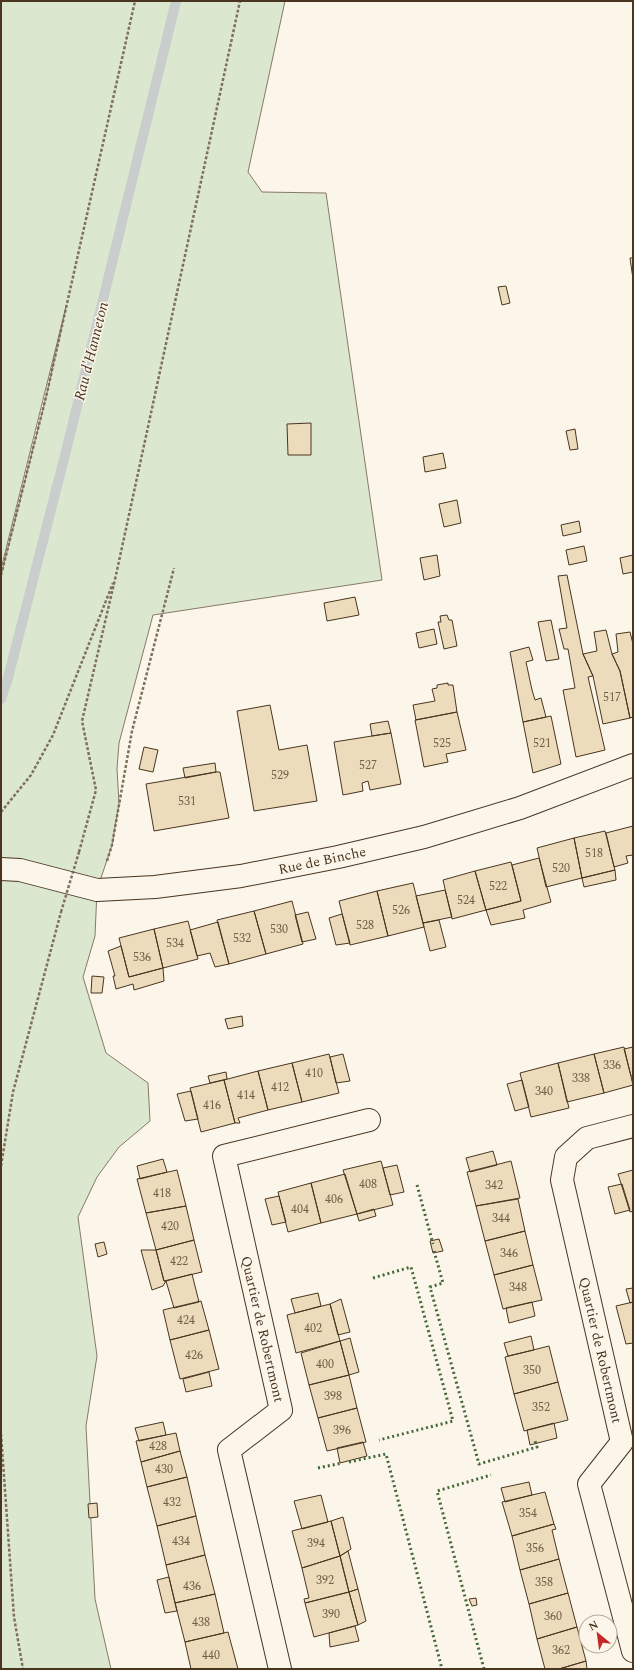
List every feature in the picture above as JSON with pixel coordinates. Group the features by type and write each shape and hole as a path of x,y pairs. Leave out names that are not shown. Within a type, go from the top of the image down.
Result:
{"street":[{"name":"Rue de Binche","path":"1,869 20,870 97,890 155,886 241,876 424,837 520,808 633,765"},
{"name":"Quartier de Robertmont","path":"280,1669 229,1450 282,1410 224,1156 369,1120"},
{"name":"Quartier de Robertmont","path":"633,1126 587,1138 566,1157 562,1180 622,1442 589,1484 633,1651"}],"path":[{"path":"1,575 46,397 135,1"},
{"path":"1,1166 13,1092 61,912 96,790 82,721 116,575 240,1"},
{"path":"97,890 112,845 132,731 174,568"},
{"path":"1,812 31,775 53,735 116,575"},
{"path":"1,1434 14,1617 23,1669"}],"green space":[{"path":"1,1 285,1 248,172 262,192 326,193 382,580 153,615 119,743 117,769 119,803 112,845 97,890 95,936 83,977 106,1053 148,1083 150,1121 119,1147 97,1177 78,1217 97,1356 86,1426 95,1599 111,1669 1,1669 1,575 46,397 66,307 1,569"}],"building":[{"path":"630,258 633,258 633,279"},
{"path":"506,286 510,303 502,305 498,287"},
{"path":"311,423 311,455 288,455 287,424"},
{"path":"575,429 578,449 570,450 566,431"},
{"path":"443,453 446,468 425,472 423,457"},
{"path":"457,500 461,523 444,527 439,504"},
{"path":"579,521 581,532 563,536 561,525"},
{"path":"584,546 587,561 569,565 566,550"},
{"path":"437,555 440,576 424,580 420,558"},
{"path":"633,555 633,572 623,574 620,558"},
{"path":"567,575 583,654 593,676 588,677 605,750 576,757 563,690 575,688 568,649 564,649 559,629 567,628 558,576"},
{"path":"355,597 359,615 327,621 324,603"},
{"path":"447,615 449,620 452,620 457,646 444,649 438,622 441,622 440,616"},
{"path":"551,620 559,659 546,661 538,622"},
{"path":"434,629 437,644 419,648 416,633"},
{"path":"606,630 612,654 620,671 630,718 603,724 593,676 583,654 597,651 594,632"},
{"path":"630,632 633,644 633,717 630,718 620,671 612,654 618,652 616,634"},
{"path":"529,647 533,660 526,662 532,690 535,700 541,698 546,717 523,722 510,652"},
{"path":"448,683 448,685 453,685 457,712 416,720 413,705 435,701 432,689 437,688 437,685"},
{"path":"270,705 279,750 307,745 317,801 254,811 237,711"},
{"path":"457,712 466,750 446,754 448,762 424,767 415,720"},
{"path":"551,716 561,764 533,773 523,722"},
{"path":"388,721 391,733 372,736 370,724"},
{"path":"391,733 401,784 370,790 368,781 362,783 363,791 343,795 334,742"},
{"path":"144,747 158,750 153,772 139,769"},
{"path":"215,763 216,772 185,778 183,768"},
{"path":"220,772 229,818 154,831 146,784"},
{"path":"633,826 633,855 626,856 628,863 614,867 606,833"},
{"path":"605,831 615,870 582,878 574,838"},
{"path":"574,838 582,878 546,887 537,848"},
{"path":"539,858 551,902 523,910 525,918 491,925 486,910 521,901 512,865"},
{"path":"511,862 521,901 486,910 475,871"},
{"path":"615,870 616,880 584,887 582,878"},
{"path":"475,871 486,910 452,919 443,880"},
{"path":"413,883 424,927 388,936 377,891"},
{"path":"445,890 452,917 423,923 416,896"},
{"path":"377,891 388,936 350,945 339,901"},
{"path":"292,901 303,944 266,954 254,911"},
{"path":"254,911 266,954 229,964 217,920"},
{"path":"308,912 316,939 302,942 295,915"},
{"path":"342,914 350,943 336,945 329,918"},
{"path":"439,920 446,947 430,951 423,923"},
{"path":"188,921 198,959 163,968 154,929"},
{"path":"218,922 229,964 215,967 210,953 197,956 190,930"},
{"path":"154,929 163,968 129,977 119,938"},
{"path":"121,946 129,977 163,968 164,981 134,990 133,984 116,989 113,976 115,976 108,951"},
{"path":"92,976 104,977 102,993 91,993"},
{"path":"242,1016 243,1026 228,1029 225,1019"},
{"path":"624,1047 633,1085 604,1093 594,1054"},
{"path":"633,1047 633,1076 631,1076 624,1049"},
{"path":"329,1054 339,1093 302,1102 292,1063"},
{"path":"343,1054 350,1081 336,1083 330,1057"},
{"path":"594,1054 604,1093 567,1102 558,1063"},
{"path":"292,1063 302,1102 268,1110 258,1071"},
{"path":"558,1063 569,1108 531,1117 520,1073"},
{"path":"258,1071 268,1110 238,1118 240,1123 235,1123 224,1080"},
{"path":"226,1072 227,1079 210,1083 208,1076"},
{"path":"224,1080 235,1123 201,1132 190,1088"},
{"path":"522,1080 529,1107 515,1111 507,1084"},
{"path":"191,1091 198,1119 185,1121 177,1094"},
{"path":"493,1151 497,1165 470,1172 466,1158"},
{"path":"163,1159 167,1172 140,1179 137,1166"},
{"path":"381,1161 393,1205 357,1214 343,1170"},
{"path":"511,1161 520,1198 476,1206 467,1172"},
{"path":"397,1165 404,1192 390,1195 383,1168"},
{"path":"177,1170 186,1206 146,1213 137,1179"},
{"path":"633,1170 633,1211 630,1212 618,1174"},
{"path":"345,1174 357,1214 321,1223 311,1183"},
{"path":"311,1183 321,1223 288,1232 278,1192"},
{"path":"622,1184 630,1210 615,1214 608,1187"},
{"path":"279,1196 286,1222 272,1225 265,1199"},
{"path":"518,1199 525,1231 485,1241 476,1206"},
{"path":"186,1206 194,1240 156,1250 146,1213"},
{"path":"374,1209 376,1216 359,1221 357,1214"},
{"path":"525,1231 533,1265 494,1275 485,1241"},
{"path":"439,1239 443,1251 433,1253 430,1241"},
{"path":"194,1240 202,1272 164,1281 156,1250"},
{"path":"104,1242 107,1254 98,1257 95,1244"},
{"path":"141,1250 156,1250 164,1281 166,1281 163,1286 152,1290"},
{"path":"533,1265 542,1300 503,1309 494,1275"},
{"path":"192,1274 199,1302 174,1308 166,1281"},
{"path":"633,1288 633,1302 630,1303 626,1289"},
{"path":"318,1293 321,1306 295,1313 291,1299"},
{"path":"341,1299 350,1332 338,1335 330,1304"},
{"path":"201,1301 209,1330 170,1340 163,1310"},
{"path":"532,1302 535,1316 509,1323 506,1308"},
{"path":"633,1302 633,1343 626,1344 616,1306"},
{"path":"330,1304 340,1341 296,1353 287,1315"},
{"path":"209,1330 219,1369 180,1379 170,1340"},
{"path":"531,1336 534,1350 508,1356 504,1343"},
{"path":"350,1338 359,1372 349,1375 340,1341"},
{"path":"340,1341 349,1375 309,1385 301,1353"},
{"path":"549,1346 558,1382 514,1394 505,1357"},
{"path":"209,1372 212,1386 186,1392 183,1379"},
{"path":"349,1375 357,1408 318,1418 309,1385"},
{"path":"558,1382 568,1420 524,1431 514,1394"},
{"path":"357,1408 366,1442 327,1451 318,1418"},
{"path":"163,1422 166,1435 139,1441 135,1428"},
{"path":"554,1423 557,1438 530,1445 527,1430"},
{"path":"176,1433 180,1451 141,1462 136,1441"},
{"path":"363,1442 367,1456 340,1463 337,1448"},
{"path":"180,1451 187,1477 147,1487 141,1462"},
{"path":"187,1477 196,1516 157,1526 147,1487"},
{"path":"529,1482 532,1495 505,1502 501,1488"},
{"path":"545,1492 554,1524 512,1536 502,1502"},
{"path":"321,1495 328,1522 302,1529 294,1501"},
{"path":"97,1503 98,1517 89,1518 88,1504"},
{"path":"196,1516 205,1555 166,1565 157,1526"},
{"path":"343,1517 351,1549 340,1556 331,1521"},
{"path":"331,1521 340,1556 302,1568 292,1531"},
{"path":"554,1524 556,1529 552,1530 559,1559 520,1570 512,1536"},
{"path":"348,1551 358,1589 349,1592 340,1556"},
{"path":"205,1555 215,1594 175,1603 166,1565"},
{"path":"340,1556 349,1592 305,1603 304,1599 309,1598 302,1568"},
{"path":"559,1559 568,1593 529,1604 520,1570"},
{"path":"169,1577 177,1611 165,1613 157,1580"},
{"path":"358,1589 366,1621 358,1625 349,1592"},
{"path":"349,1592 358,1625 314,1637 305,1603"},
{"path":"568,1593 577,1627 537,1639 529,1604"},
{"path":"215,1594 224,1633 185,1642 175,1603"},
{"path":"476,1598 477,1605 472,1606 469,1599"},
{"path":"355,1626 359,1641 330,1647 329,1633"},
{"path":"577,1627 578,1654 584,1654 586,1661 559,1669 545,1669 537,1639"},
{"path":"228,1632 238,1669 191,1669 185,1642"},
{"path":"586,1661 587,1669 559,1669"}],"waterway":[{"name":"Rau d'Hanneton","path":"1,699 8,678 67,447 176,1"}],"hedge":[{"path":"417,1185 433,1244"},
{"path":"434,1251 443,1283 430,1287 479,1464 537,1447 535,1441"},
{"path":"373,1278 411,1267 453,1421 379,1440"},
{"path":"349,1462 386,1454 442,1669"},
{"path":"318,1468 342,1463"},
{"path":"484,1669 437,1491 491,1475"}]}
